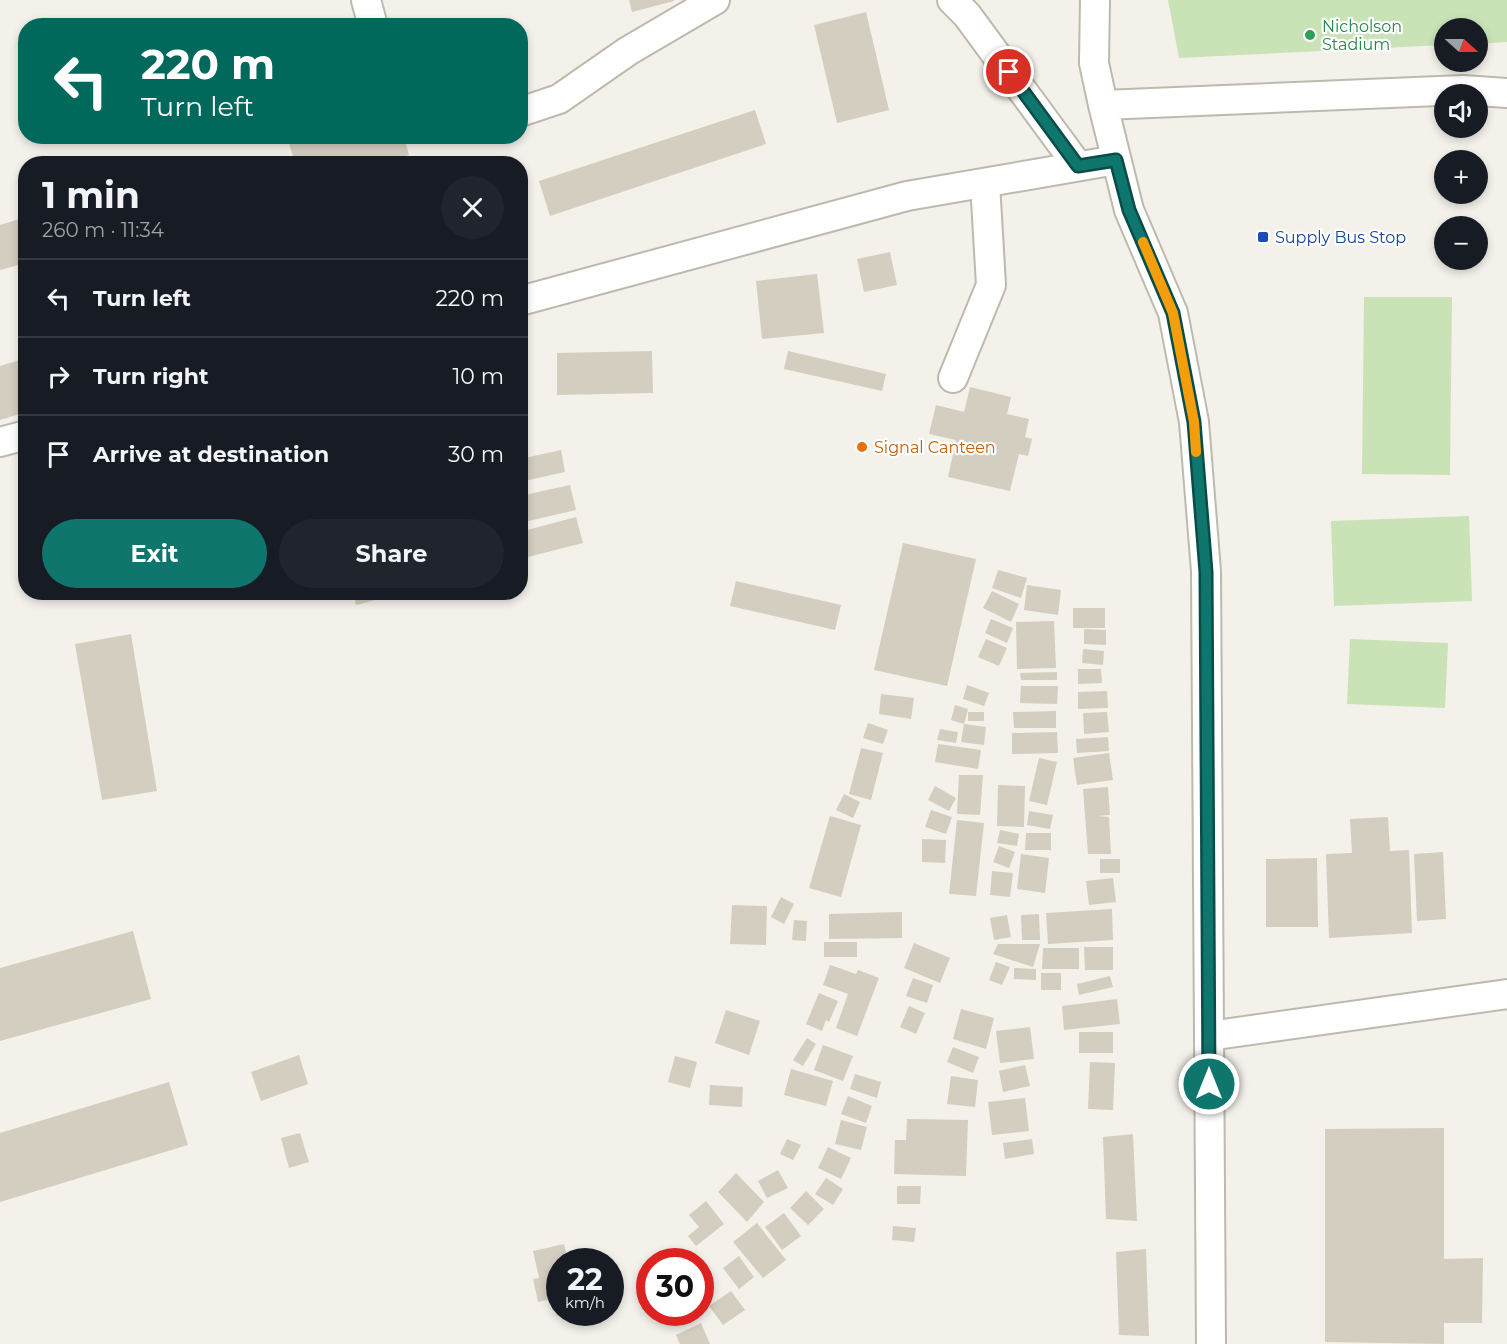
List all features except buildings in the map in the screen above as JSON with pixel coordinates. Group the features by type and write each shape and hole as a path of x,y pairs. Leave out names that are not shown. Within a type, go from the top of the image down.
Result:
{"street":[{"path":"366,0 371,18"},
{"path":"528,109 559,99 628,51 715,0"},
{"path":"1095,0 1094,63 1103,105 1129,210 1173,313 1194,422 1206,572 1211,1344"},
{"path":"964,5 1078,166"},
{"path":"1103,105 1463,90 1507,93"},
{"path":"528,299 907,196 1116,160"},
{"path":"953,378 991,285 985,183"},
{"path":"0,442 18,437"},
{"path":"1209,1036 1507,994"}],"green space":[{"name":"Nicholson Stadium","path":"1168,0 1507,0 1507,42 1488,43 1488,18 1434,18 1434,45 1179,58"},
{"path":"1364,297 1452,297 1450,475 1362,474"},
{"path":"1469,516 1472,601 1334,606 1331,521"},
{"path":"1350,639 1448,643 1445,708 1347,704"}],"slow traffic":[{"path":"1143,242 1173,313 1194,422 1196,452"}],"place":[{"name":"Nicholson Stadium","path":"1310,35"},
{"name":"Supply Bus Stop","path":"1263,237"},
{"name":"Signal Canteen","path":"862,447"}],"route":[{"path":"1009,72 1078,166 1116,160 1129,210 1173,313 1194,422 1206,572 1209,1084"}]}
